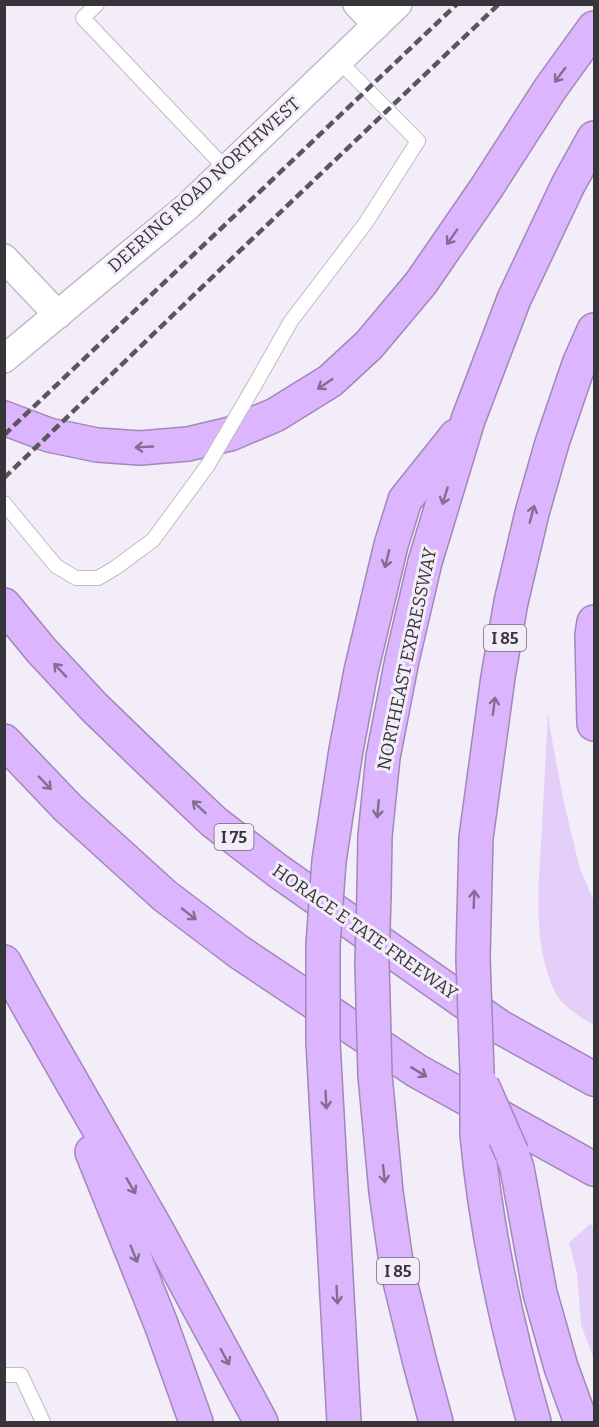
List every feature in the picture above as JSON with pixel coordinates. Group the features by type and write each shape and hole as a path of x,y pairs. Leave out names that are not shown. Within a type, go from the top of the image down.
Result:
{"highway":[{"path":"4,418 49,435 97,445 140,448 188,444 230,434 275,415 330,381 369,345 421,283 488,187 550,89 594,28"},
{"name":"NORTHEAST EXPRESSWAY","path":"436,1422 397,1269 386,1192 375,1075 372,963 375,836 383,757 402,660 426,561 468,420 514,299 567,185 594,138"},
{"name":"I 85","path":"534,1422 522,1381 491,1243 480,1165 477,1134 473,958 476,838 498,677 511,602 532,513 552,443 579,364 594,330"},
{"path":"344,1422 322,1042 323,945 329,861 361,671 391,545 405,500 468,420"},
{"name":"HORACE E TATE FREEWAY","path":"4,605 41,650 94,707 214,822 278,871 500,1027 594,1080"},
{"path":"594,622 592,635 594,724"},
{"path":"4,741 68,808 165,896 239,952 417,1071 594,1169"},
{"path":"4,962 158,1232 261,1422"},
{"path":"29,1007 132,1250 196,1422"},
{"path":"500,1027 594,1091"},
{"path":"477,1072 518,1168 540,1293 561,1367 581,1422"}],"street":[{"path":"357,4 377,25"},
{"name":"DEERING ROAD NORTHWEST","path":"4,359 188,206 398,4"},
{"path":"4,258 58,315"}],"lane":[{"path":"97,4 83,18 226,169"},
{"path":"4,503 56,566 76,578 98,578 153,540 208,465 291,321 365,224 418,141 339,61"},
{"path":"4,1375 21,1375 43,1422"}],"shaded area":[{"path":"548,713 564,803 580,869 594,901 594,1025 573,1012 559,999 548,975 543,955 539,890"},
{"path":"590,1224 594,1227 594,1359 581,1325 577,1273 569,1243"}],"railway":[{"path":"4,435 457,4"},
{"path":"4,478 499,4"}]}
